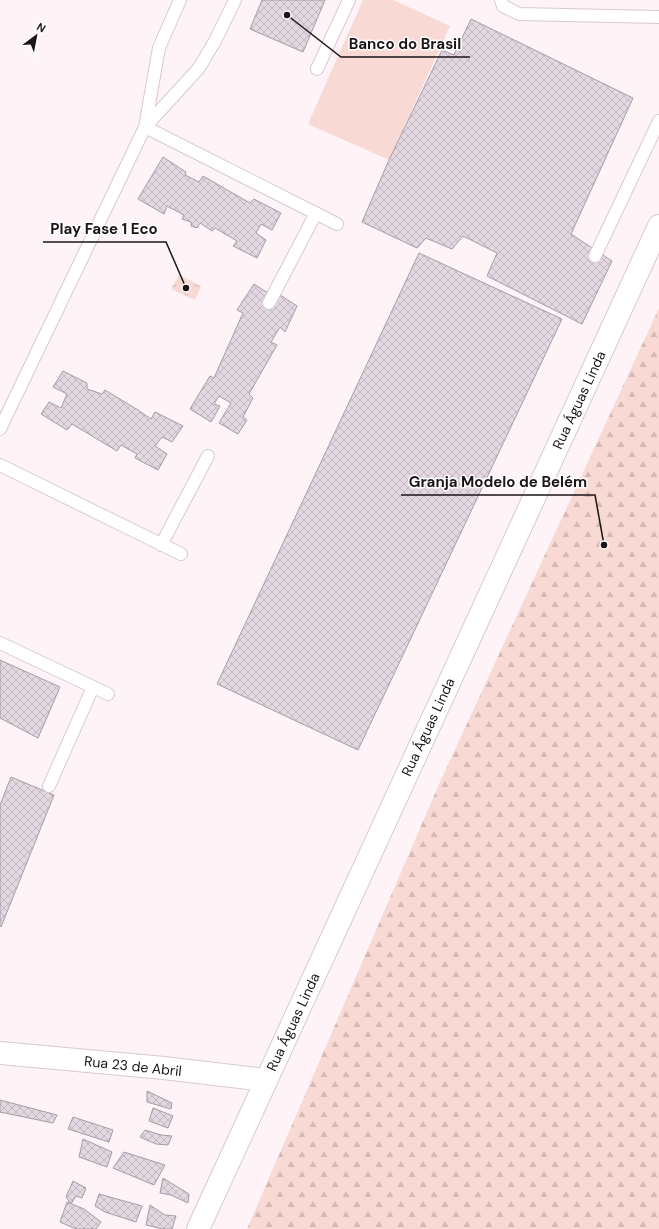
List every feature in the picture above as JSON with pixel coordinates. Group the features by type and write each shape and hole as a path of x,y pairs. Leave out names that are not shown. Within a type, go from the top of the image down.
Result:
{"street":[{"name":"Rua Águas Linda","path":"198,1229 659,226"},
{"name":"Rua 23 de Abril","path":"0,1053 164,1068 266,1080"}],"lane":[{"path":"0,429 144,127 159,48 180,0"},
{"path":"144,127 199,68 216,41 235,0"},
{"path":"317,69 349,0"},
{"path":"501,0 503,6 519,14 659,17"},
{"path":"595,256 659,121"},
{"path":"144,127 337,224"},
{"path":"269,303 316,213"},
{"path":"161,545 208,456"},
{"path":"0,465 181,554"},
{"path":"0,643 108,694"},
{"path":"49,786 93,687"}],"green space":[{"path":"363,0 393,0 450,26 389,160 308,124"},
{"path":"179,275 201,286 195,300 171,289"},
{"path":"659,308 659,1229 247,1229 440,782"}],"building":[{"path":"262,0 325,0 303,52 250,29"},
{"path":"471,19 633,98 571,234 612,261 582,324 487,276 497,253 463,236 452,249 426,238 417,248 362,222 389,160 442,50 454,55"},
{"path":"163,157 186,172 185,175 199,182 203,176 250,203 254,199 281,213 272,230 261,224 256,233 266,240 257,258 233,246 237,241 215,228 212,231 200,223 197,228 191,226 191,222 182,219 184,215 167,206 164,214 138,199"},
{"path":"419,253 562,319 358,750 217,684"},
{"path":"254,284 268,293 264,303 271,310 280,295 297,306 285,332 280,327 271,342 277,345 249,394 253,398 243,417 247,420 238,434 219,423 231,403 219,396 214,404 220,406 211,422 190,409 210,376 214,378 243,313 237,310"},
{"path":"63,371 87,383 87,389 102,394 105,390 151,419 155,412 183,426 172,442 162,437 155,446 167,454 158,470 135,458 137,454 121,445 117,451 72,424 67,430 41,414 49,402 61,408 67,394 53,387"},
{"path":"0,660 60,687 38,738 0,718"},
{"path":"11,777 54,795 1,927 0,805"},
{"path":"147,1091 172,1103 171,1109 147,1102"},
{"path":"0,1100 57,1115 53,1123 0,1112"},
{"path":"153,1108 173,1116 168,1128 149,1121"},
{"path":"73,1117 113,1130 109,1142 68,1129"},
{"path":"145,1130 161,1135 172,1136 168,1145 156,1144 140,1137"},
{"path":"83,1139 112,1152 107,1167 79,1157"},
{"path":"124,1152 165,1165 154,1185 113,1168"},
{"path":"163,1178 189,1194 188,1203 171,1195 160,1193"},
{"path":"73,1181 86,1188 82,1198 76,1196 71,1204 66,1197"},
{"path":"99,1194 142,1206 136,1222 105,1212 95,1206"},
{"path":"67,1202 84,1209 101,1222 96,1229 76,1229 60,1222"},
{"path":"150,1205 165,1215 176,1216 172,1229 163,1229 146,1225"}],"place":[{"name":"Banco do Brasil","path":"287,15"},
{"name":"Play Fase 1 Eco","path":"186,288"},
{"name":"Granja Modelo de Belém","path":"604,545"}]}
